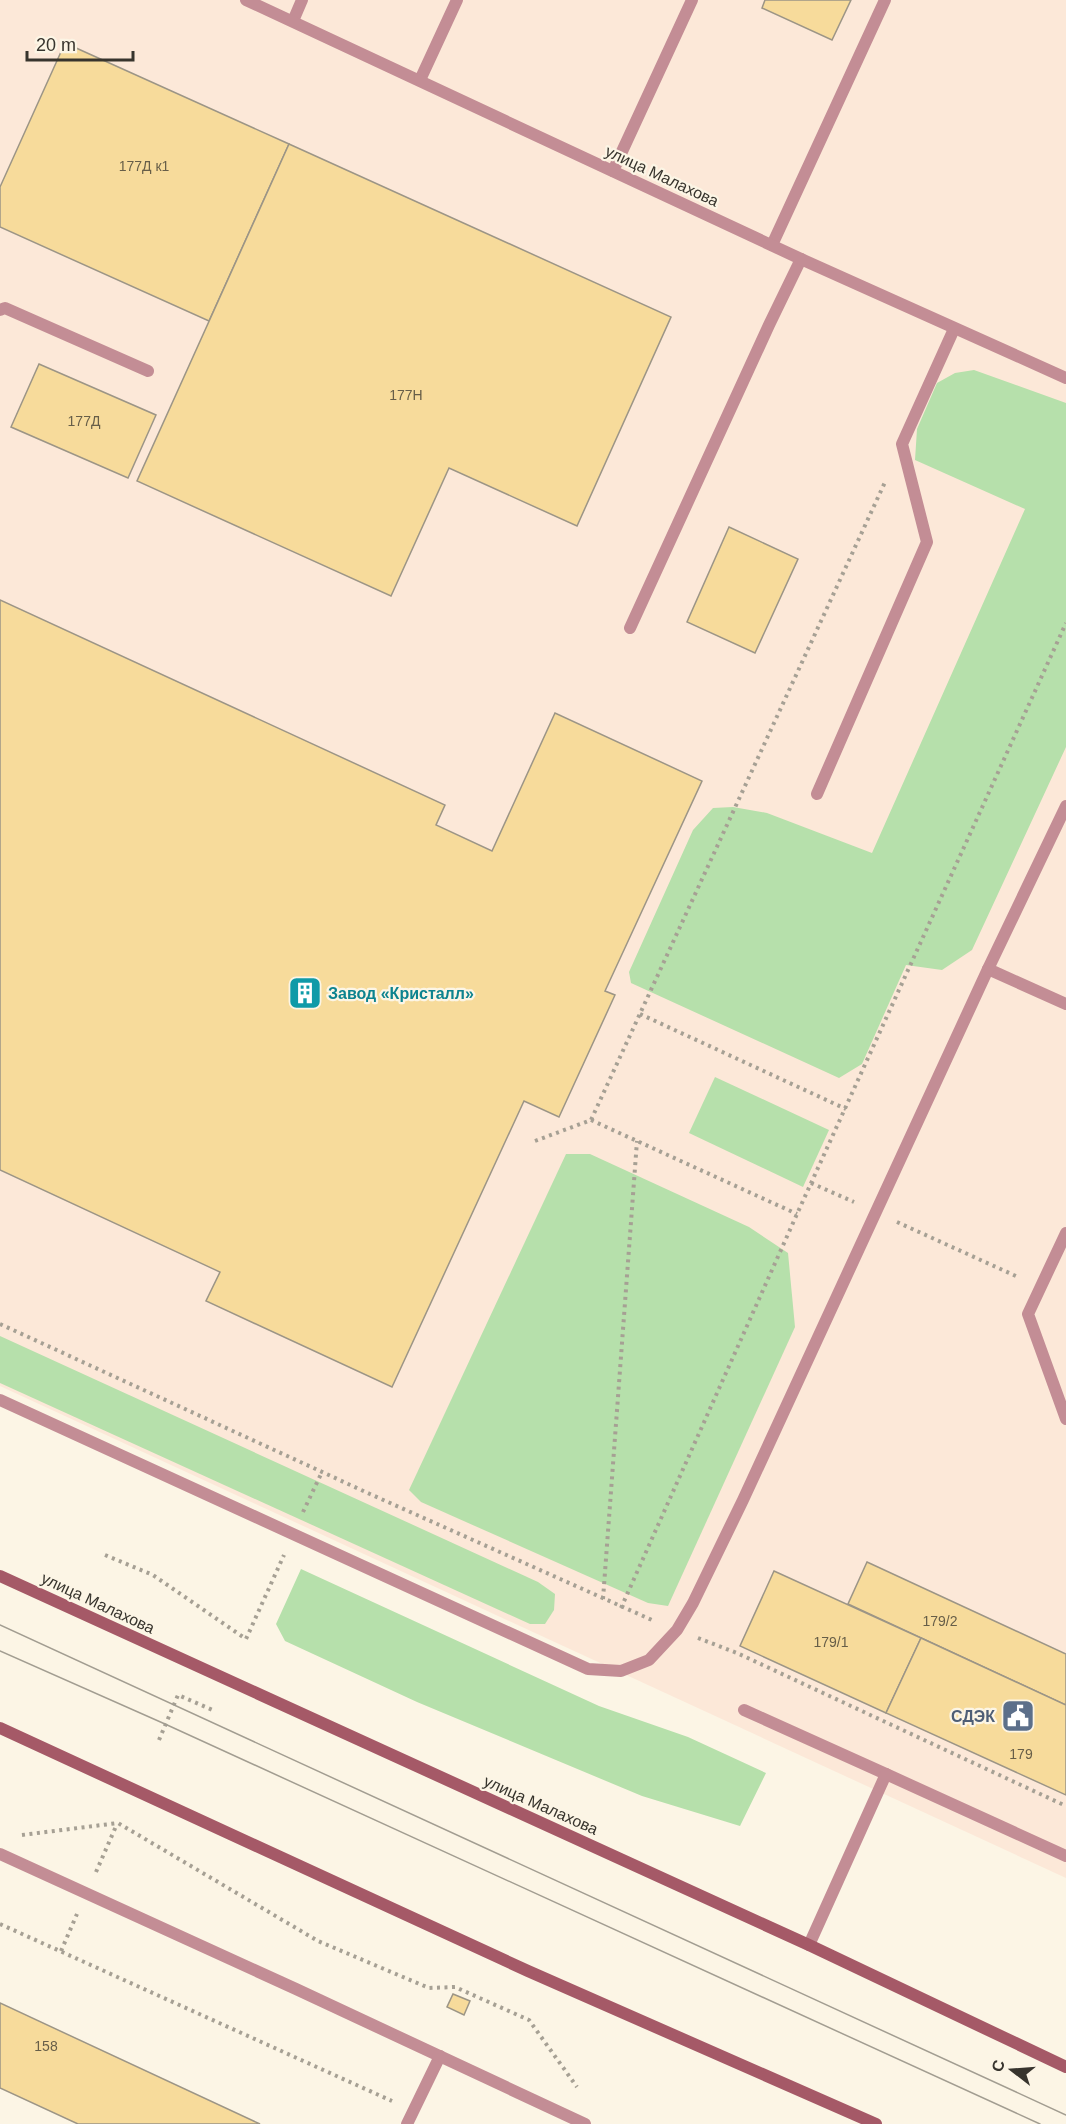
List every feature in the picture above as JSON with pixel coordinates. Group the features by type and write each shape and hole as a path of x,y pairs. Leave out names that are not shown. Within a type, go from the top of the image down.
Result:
{"main road":[{"name":"улица Малахова","path":"0,1576 809,1945 1066,2066"},
{"path":"0,1728 518,1966 876,2124"}],"street":[{"name":"улица Малахова","path":"246,0 801,259 1066,378"},
{"path":"292,21 302,0"},
{"path":"420,80 457,0"},
{"path":"613,171 692,0"},
{"path":"771,245 885,0"},
{"path":"630,628 801,259"},
{"path":"0,310 5,308 148,371"},
{"path":"818,794 927,542 902,444 954,329"},
{"path":"0,1400 588,1669 621,1671 649,1660 677,1630 693,1603 1066,806"},
{"path":"988,969 1066,1004"},
{"path":"1066,1233 1028,1314 1066,1419"},
{"path":"744,1710 1066,1856"},
{"path":"809,1945 886,1774"},
{"path":"0,1854 585,2124"},
{"path":"407,2124 440,2056"}],"path":[{"path":"535,1141 591,1120 902,444"},
{"path":"621,1608 811,1183 1066,623"},
{"path":"640,1014 846,1108"},
{"path":"591,1120 797,1214"},
{"path":"603,1599 637,1141"},
{"path":"811,1183 1041,1288"},
{"path":"0,1324 621,1608 737,1653 1066,1806"},
{"path":"105,1555 153,1575 246,1639"},
{"path":"159,1740 178,1695 215,1711"},
{"path":"12,1836 117,1823 318,1941 429,1988 455,1987 529,2020 577,2087"},
{"path":"0,1924 414,2111"}],"shaded area":[{"path":"0,0 1066,0 1066,1878 0,1386"}],"green space":[{"path":"974,370 1066,403 1066,747 972,950 942,970 906,965 862,1064 839,1078 631,983 629,972 693,830 713,808 733,807 767,813 872,853 1025,509 915,460 917,429 937,383 955,373"},
{"path":"715,1077 829,1130 803,1187 689,1133"},
{"path":"566,1154 590,1154 749,1227 788,1253 795,1327 668,1606 648,1603 421,1502 409,1490"},
{"path":"0,1336 538,1582 555,1594 554,1610 545,1624 530,1624 0,1383"},
{"path":"301,1569 599,1706 688,1737 766,1773 740,1826 642,1796 417,1702 285,1641 276,1624"}],"building":[{"path":"765,0 851,0 832,40 762,8"},
{"path":"65,43 289,144 209,321 0,227 0,187"},
{"path":"289,144 671,317 577,526 449,468 391,596 137,481"},
{"path":"39,364 156,415 128,478 11,427"},
{"path":"729,527 798,559 755,653 687,622"},
{"name":"Завод «Кристалл»","path":"0,600 445,805 436,825 492,851 555,713 702,781 605,991 615,995 559,1117 524,1101 392,1387 206,1301 220,1272 0,1170"},
{"path":"867,1562 1066,1654 1066,1705 848,1604"},
{"path":"774,1571 921,1638 886,1713 740,1646"},
{"path":"921,1638 1066,1705 1066,1795 886,1713"},
{"path":"453,1994 470,2001 464,2015 447,2007"},
{"path":"0,2003 260,2124 78,2124 0,2088"}],"tram line":[{"path":"0,1625 1066,2115"},
{"path":"0,1651 165,1724 1040,2124"}],"place":[{"name":"Завод «Кристалл»","path":"305,993"},
{"name":"СДЭК","path":"1018,1716"}]}
